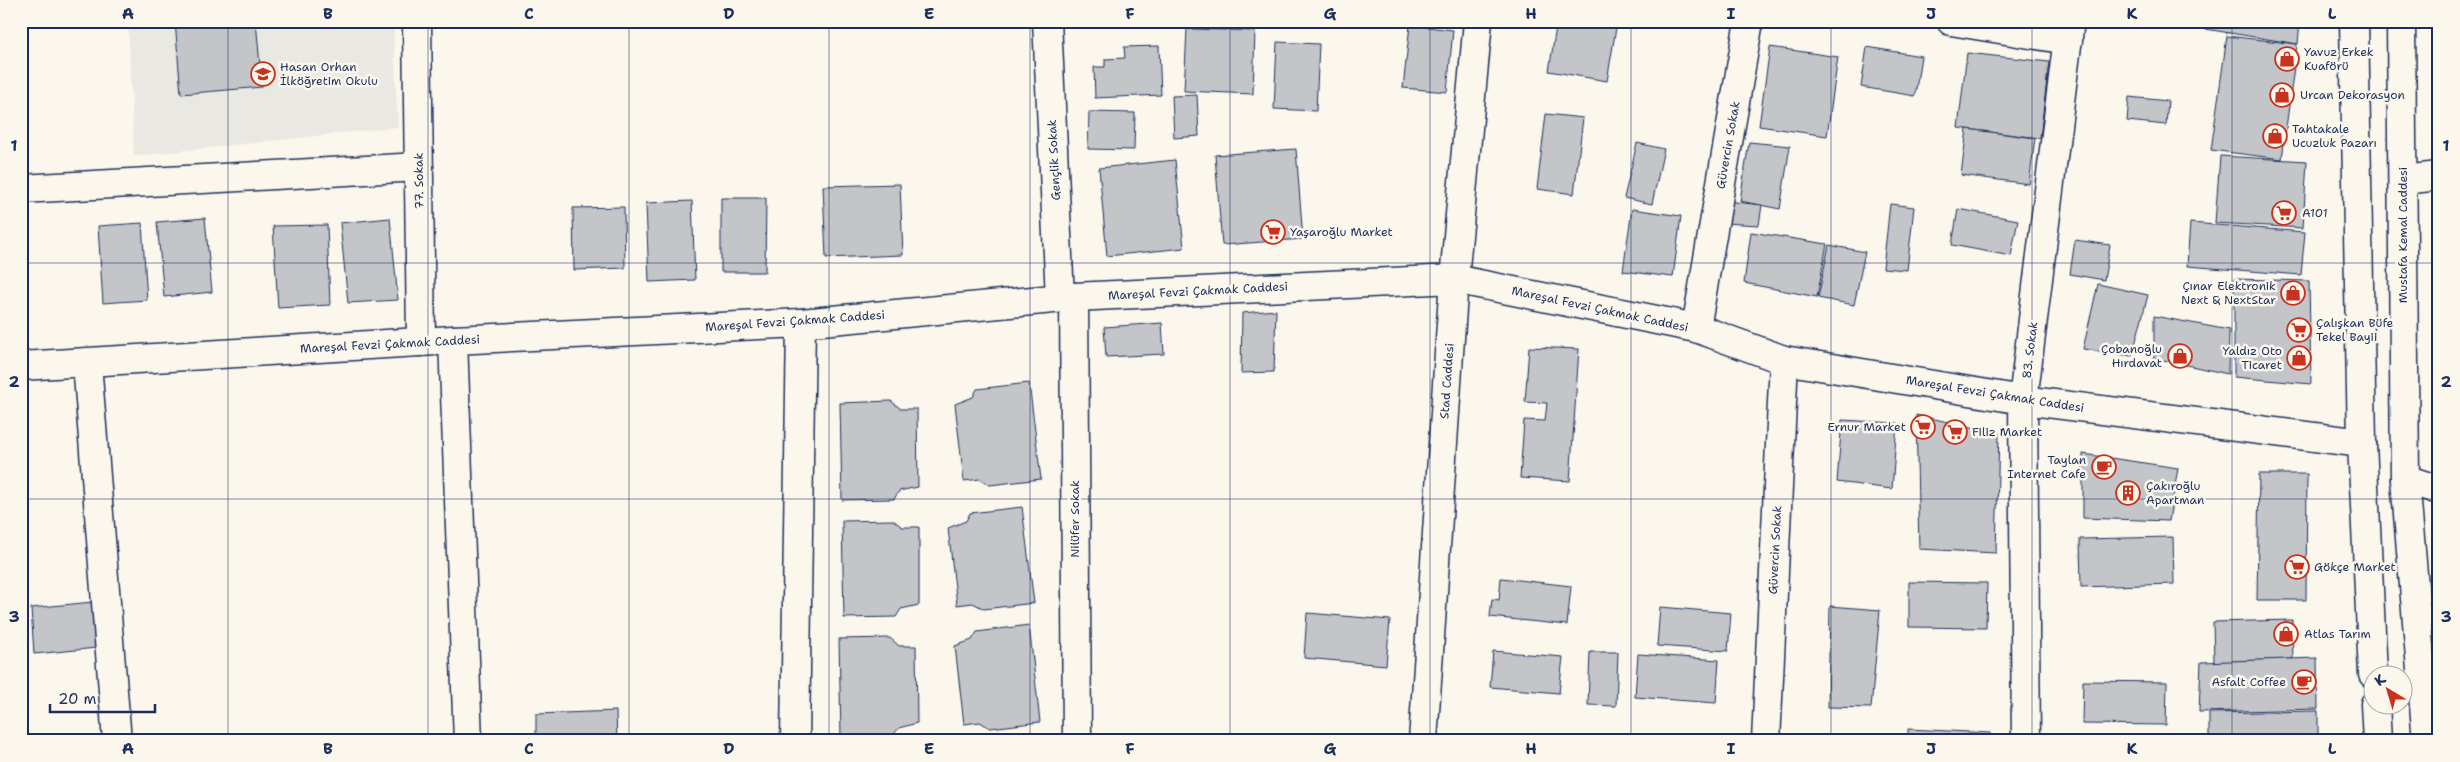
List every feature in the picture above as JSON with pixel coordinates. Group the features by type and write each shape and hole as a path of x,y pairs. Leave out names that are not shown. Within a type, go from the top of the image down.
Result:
{"street":[{"name":"77. Sokak","path":"417,21 422,342"},
{"name":"Gençlik Sokak","path":"1047,21 1067,298"},
{"name":"Stad Caddesi","path":"1424,741 1454,279 1478,21"},
{"name":"Güvercin Sokak","path":"1696,328 1749,21"},
{"path":"1951,21 2069,31"},
{"path":"2354,21 2362,443 2373,664"},
{"name":"Mustafa Kemal Caddesi","path":"2401,21 2405,479 2427,741"},
{"name":"83. Sokak","path":"2026,741 2023,400 2069,31"},
{"path":"21,189 419,167"},
{"path":"2403,180 2439,176"},
{"name":"Mareşal Fevzi Çakmak Caddesi","path":"21,366 454,340 801,323 1067,298 1454,279 1696,328 1784,360 2023,400 2362,443"},
{"name":"Nilüfer Sokak","path":"1067,298 1077,741"},
{"path":"795,741 801,323"},
{"path":"454,340 468,741"},
{"name":"Güvercin Sokak","path":"1766,741 1784,360"},
{"path":"87,363 117,741"},
{"path":"2362,443 2405,479 2439,490"},
{"path":"2376,714 2377,741"}],"shaded area":[{"name":"Hasan Orhan İlköğretim Okulu","path":"128,21 393,21 398,127 134,156"}],"building":[{"name":"Hasan Orhan İlköğretim Okulu","path":"175,21 256,21 262,87 181,94"},
{"path":"1557,21 1616,28 1607,81 1549,71"},
{"path":"2156,21 2300,21 2298,44"},
{"path":"1410,25 1453,30 1447,92 1403,88"},
{"path":"1187,29 1255,31 1253,94 1184,91"},
{"path":"2227,36 2297,44 2282,159 2211,150"},
{"path":"1277,42 1319,44 1316,111 1274,109"},
{"path":"1159,46 1161,95 1095,98 1094,67 1105,67 1105,59 1125,58 1124,47"},
{"path":"1770,47 1838,57 1827,136 1759,126"},
{"path":"1867,47 1921,56 1915,96 1861,87"},
{"path":"1967,53 2049,62 2040,138 1958,128"},
{"path":"1197,95 1199,136 1174,138 1172,96"},
{"path":"2129,97 2168,101 2166,125 2127,121"},
{"path":"1089,112 1135,113 1134,150 1088,149"},
{"path":"1546,114 1583,118 1574,194 1537,189"},
{"path":"1967,129 2035,138 2029,184 1961,175"},
{"path":"1749,142 1790,146 1780,209 1740,201"},
{"path":"1637,143 1664,149 1652,204 1624,198"},
{"path":"1296,149 1303,239 1222,245 1215,155"},
{"path":"2220,156 2307,161 2303,228 2215,223"},
{"path":"1175,160 1184,248 1107,256 1099,168"},
{"path":"900,184 903,255 826,258 823,186"},
{"path":"721,198 766,198 765,272 721,272"},
{"path":"692,201 695,280 649,282 646,203"},
{"path":"1726,201 1762,205 1759,225 1724,223"},
{"path":"1890,204 1914,207 1907,270 1883,268"},
{"path":"624,207 625,268 574,270 573,208"},
{"path":"1632,209 1681,216 1673,277 1623,271"},
{"path":"1958,209 2018,220 2011,256 1952,245"},
{"path":"205,218 212,292 164,297 157,222"},
{"path":"390,218 398,300 348,303 340,223"},
{"path":"142,223 147,300 103,303 98,226"},
{"path":"2190,223 2305,232 2301,275 2187,266"},
{"path":"327,225 330,305 278,308 273,226"},
{"path":"1751,232 1827,244 1817,297 1744,283"},
{"path":"2075,240 2110,245 2104,280 2070,274"},
{"path":"1829,245 1865,252 1854,305 1818,298"},
{"path":"2234,279 2309,281 2311,384 2234,377"},
{"path":"2098,284 2148,295 2132,356 2083,349"},
{"path":"1276,310 1274,372 1241,373 1242,313"},
{"path":"2154,316 2229,330 2228,374 2154,358"},
{"path":"1162,323 1164,354 1106,357 1104,327"},
{"path":"1529,347 1579,349 1570,481 1520,478 1524,420 1545,421 1547,403 1525,402"},
{"path":"1029,383 1041,479 990,485 980,479 964,481 955,404 973,397 977,389"},
{"path":"891,401 901,409 917,409 918,487 899,491 894,499 842,500 840,403"},
{"path":"1916,415 1999,433 1996,553 1919,549"},
{"path":"1842,420 1897,423 1892,489 1837,482"},
{"name":"Çakıroğlu Apartman","path":"2083,454 2178,468 2169,521 2083,518"},
{"path":"2259,474 2307,474 2306,600 2257,600"},
{"path":"1022,507 1034,603 984,609 973,603 957,605 948,528 966,521 970,513"},
{"path":"893,520 902,527 919,527 919,605 901,609 896,617 844,618 842,521"},
{"path":"2173,537 2174,584 2081,587 2080,539"},
{"path":"1501,578 1571,586 1567,625 1490,617 1492,599 1499,600"},
{"path":"1909,582 1987,583 1986,628 1909,627"},
{"path":"93,602 97,648 34,654 31,608"},
{"path":"1830,606 1880,610 1871,708 1828,707"},
{"path":"1660,607 1731,613 1728,651 1657,646"},
{"path":"1307,613 1390,620 1386,665 1304,658"},
{"path":"2292,620 2293,659 2214,662 2213,622"},
{"path":"1029,625 1040,722 990,728 980,722 964,724 955,646 972,640 977,632"},
{"path":"890,638 899,646 916,646 917,723 899,728 893,735 841,737 839,639"},
{"path":"1493,651 1563,657 1559,693 1490,687"},
{"path":"1590,652 1618,652 1616,706 1588,705"},
{"path":"1638,654 1719,660 1716,703 1635,697"},
{"path":"2317,658 2318,709 2199,712 2201,662"},
{"path":"2083,681 2167,682 2166,725 2082,724"},
{"path":"616,711 617,741 536,741 536,714"},
{"path":"2318,711 2318,741 2209,741 2209,713"},
{"path":"1908,729 1990,733 1990,741 1908,741"}],"place":[{"name":"Yavuz Erkek Kuaförü","path":"2287,59"},
{"name":"Hasan Orhan İlköğretim Okulu","path":"263,74"},
{"name":"Urcan Dekorasyon","path":"2282,95"},
{"name":"Tahtakale Ucuzluk Pazarı","path":"2275,136"},
{"name":"A101","path":"2284,213"},
{"name":"Yaşaroğlu Market","path":"1273,232"},
{"name":"Çınar Elektronik Next & NextStar","path":"2293,293"},
{"name":"Çalışkan Büfe Tekel Bayii","path":"2299,330"},
{"name":"Çobanoğlu Hırdavat","path":"2180,356"},
{"name":"Yaldız Oto Ticaret","path":"2299,358"},
{"name":"Ernur Market","path":"1923,427"},
{"name":"Filiz Market","path":"1955,432"},
{"name":"Taylan Internet Cafe","path":"2104,467"},
{"name":"Çakıroğlu Apartman","path":"2128,493"},
{"name":"Gökçe Market","path":"2297,567"},
{"name":"Atlas Tarım","path":"2286,634"},
{"name":"Asfalt Coffee","path":"2304,682"}]}
